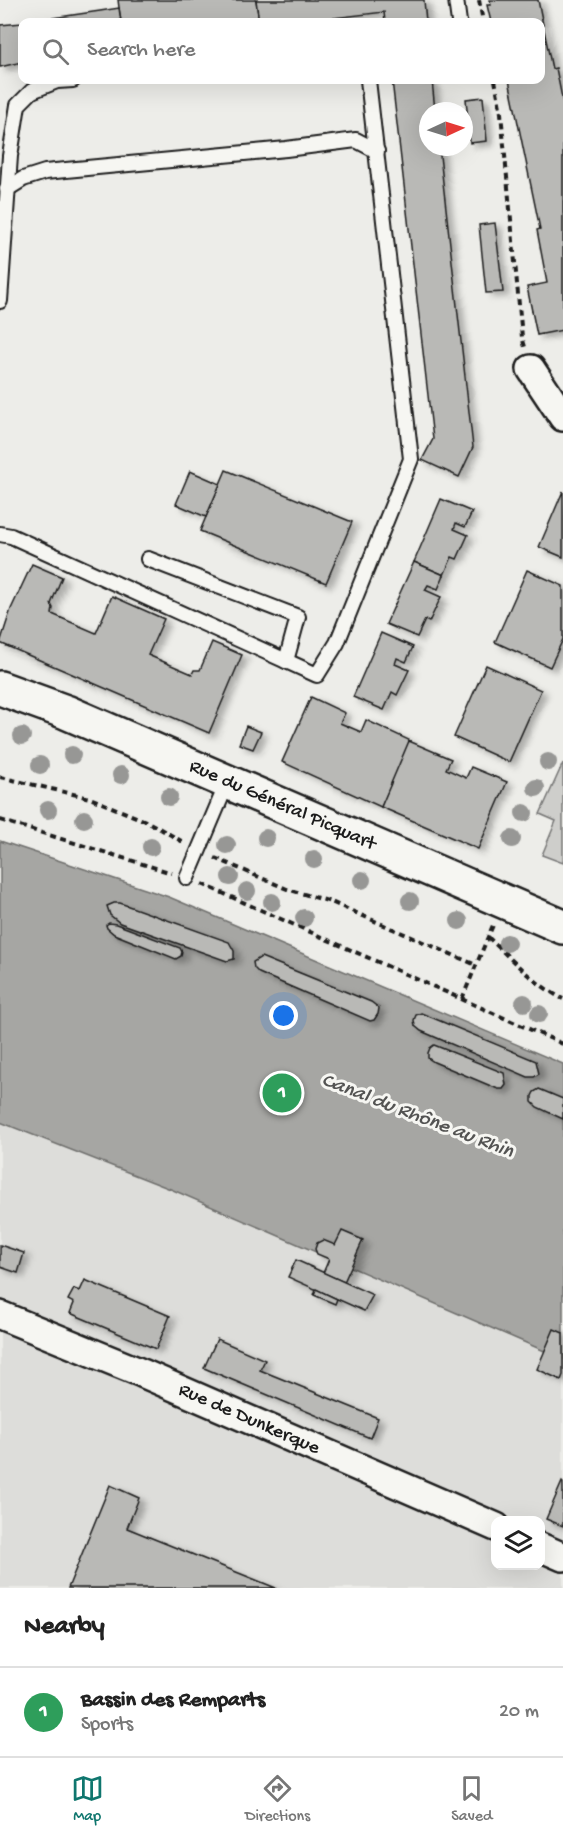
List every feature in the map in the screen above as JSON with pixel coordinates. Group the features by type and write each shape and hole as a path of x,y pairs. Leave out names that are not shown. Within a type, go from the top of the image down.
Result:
{"main road":[{"name":"Rue du Général Picquart","path":"0,688 66,712 563,927"}],"street":[{"path":"531,369 563,417"},
{"name":"Rue de Dunkerque","path":"0,1315 142,1373 491,1525"},
{"path":"545,1549 563,1557"}],"lane":[{"path":"456,0 458,18"},
{"path":"0,301 10,156 18,105 32,91 50,84"},
{"path":"0,534 10,536 317,675 337,644 411,459 369,84"},
{"path":"7,189 23,179 45,172 275,151 356,140 377,151"},
{"path":"148,559 298,617 286,661"},
{"path":"187,878 228,781"}],"path":[{"path":"479,0 482,18"},
{"path":"496,84 501,113 522,337 531,369"},
{"path":"0,777 90,798 148,822 198,851 287,889 332,902 476,965"},
{"path":"0,820 142,862 214,888 563,1044"},
{"path":"462,999 503,901"},
{"path":"488,937 520,968 563,999"}],"shaded area":[{"path":"563,763 563,863 542,855 556,821 540,814"},
{"path":"0,1122 173,1190 563,1359 563,1588 0,1588"}],"water":[{"name":"Canal du Rhône au Rhin","path":"0,841 169,897 563,1064 563,1359 173,1190 0,1122"}],"building":[{"path":"118,0 256,0 258,18 120,18"},
{"path":"256,0 424,0 426,18 385,18 384,12 333,18 258,18"},
{"path":"490,0 538,0 542,18 490,18 487,5 491,5"},
{"path":"119,8 120,18 52,18"},
{"path":"18,23 18,63 0,67 0,25"},
{"path":"545,34 552,69 556,68 563,103 563,330 537,335 527,287 547,283 537,230 540,229 510,84 545,84"},
{"path":"392,84 432,84 434,102 419,102 419,156 440,156 473,447 459,477 422,460 433,439"},
{"path":"483,97 487,141 473,143 473,102 466,102 466,99"},
{"path":"495,223 503,292 486,293 479,225"},
{"path":"226,470 352,522 326,583 200,531"},
{"path":"190,471 220,484 206,517 176,504"},
{"path":"563,491 563,557 539,547"},
{"path":"441,499 472,512 465,527 456,523 454,529 468,535 457,559 452,557 444,575 414,562"},
{"path":"414,562 444,575 438,589 428,585 425,590 441,597 429,622 425,620 417,637 386,624"},
{"path":"32,564 62,577 51,604 52,614 96,633 112,596 164,619 148,655 192,674 194,670 200,670 212,642 242,655 209,733 0,643 11,609"},
{"path":"527,570 563,586 563,639 550,667 495,642"},
{"path":"381,633 413,647 406,662 397,658 395,664 409,670 397,695 392,692 384,710 353,697"},
{"path":"486,665 541,690 509,762 454,737"},
{"path":"311,697 345,713 340,723 361,732 366,720 411,741 381,807 282,762"},
{"path":"246,726 261,732 253,749 239,744"},
{"path":"409,741 451,759 446,769 466,778 471,767 507,782 478,849 381,807"},
{"path":"120,903 229,942 234,951 234,959 227,961 120,923 110,915 107,906"},
{"path":"109,923 180,948 181,956 176,959 114,934 107,928 106,925"},
{"path":"261,957 371,1002 379,1008 378,1014 374,1020 370,1021 259,973 254,968 253,962"},
{"path":"421,1013 536,1061 539,1074 528,1077 421,1031 415,1026 414,1020 416,1015"},
{"path":"434,1045 504,1073 506,1085 503,1089 498,1089 434,1062 428,1058 428,1053"},
{"path":"539,1089 563,1099 563,1119 537,1107 532,1102 534,1092"},
{"path":"342,1231 363,1240 344,1282 323,1273 329,1259 317,1254 315,1249 317,1243 323,1240 335,1245"},
{"path":"0,1245 24,1253 18,1273 0,1267"},
{"path":"296,1260 373,1295 364,1311 288,1277"},
{"path":"85,1280 170,1316 156,1349 70,1313 74,1303 68,1300 74,1289 80,1291"},
{"path":"316,1289 337,1299 335,1304 314,1295"},
{"path":"554,1329 563,1333 561,1380 537,1369"},
{"path":"217,1339 265,1360 260,1370 378,1418 370,1438 204,1368"},
{"path":"563,1483 563,1526 546,1519"},
{"path":"110,1485 139,1498 127,1528 276,1588 68,1588"}],"place":[{"name":"Bassin des Remparts","path":"282,1093"}]}
